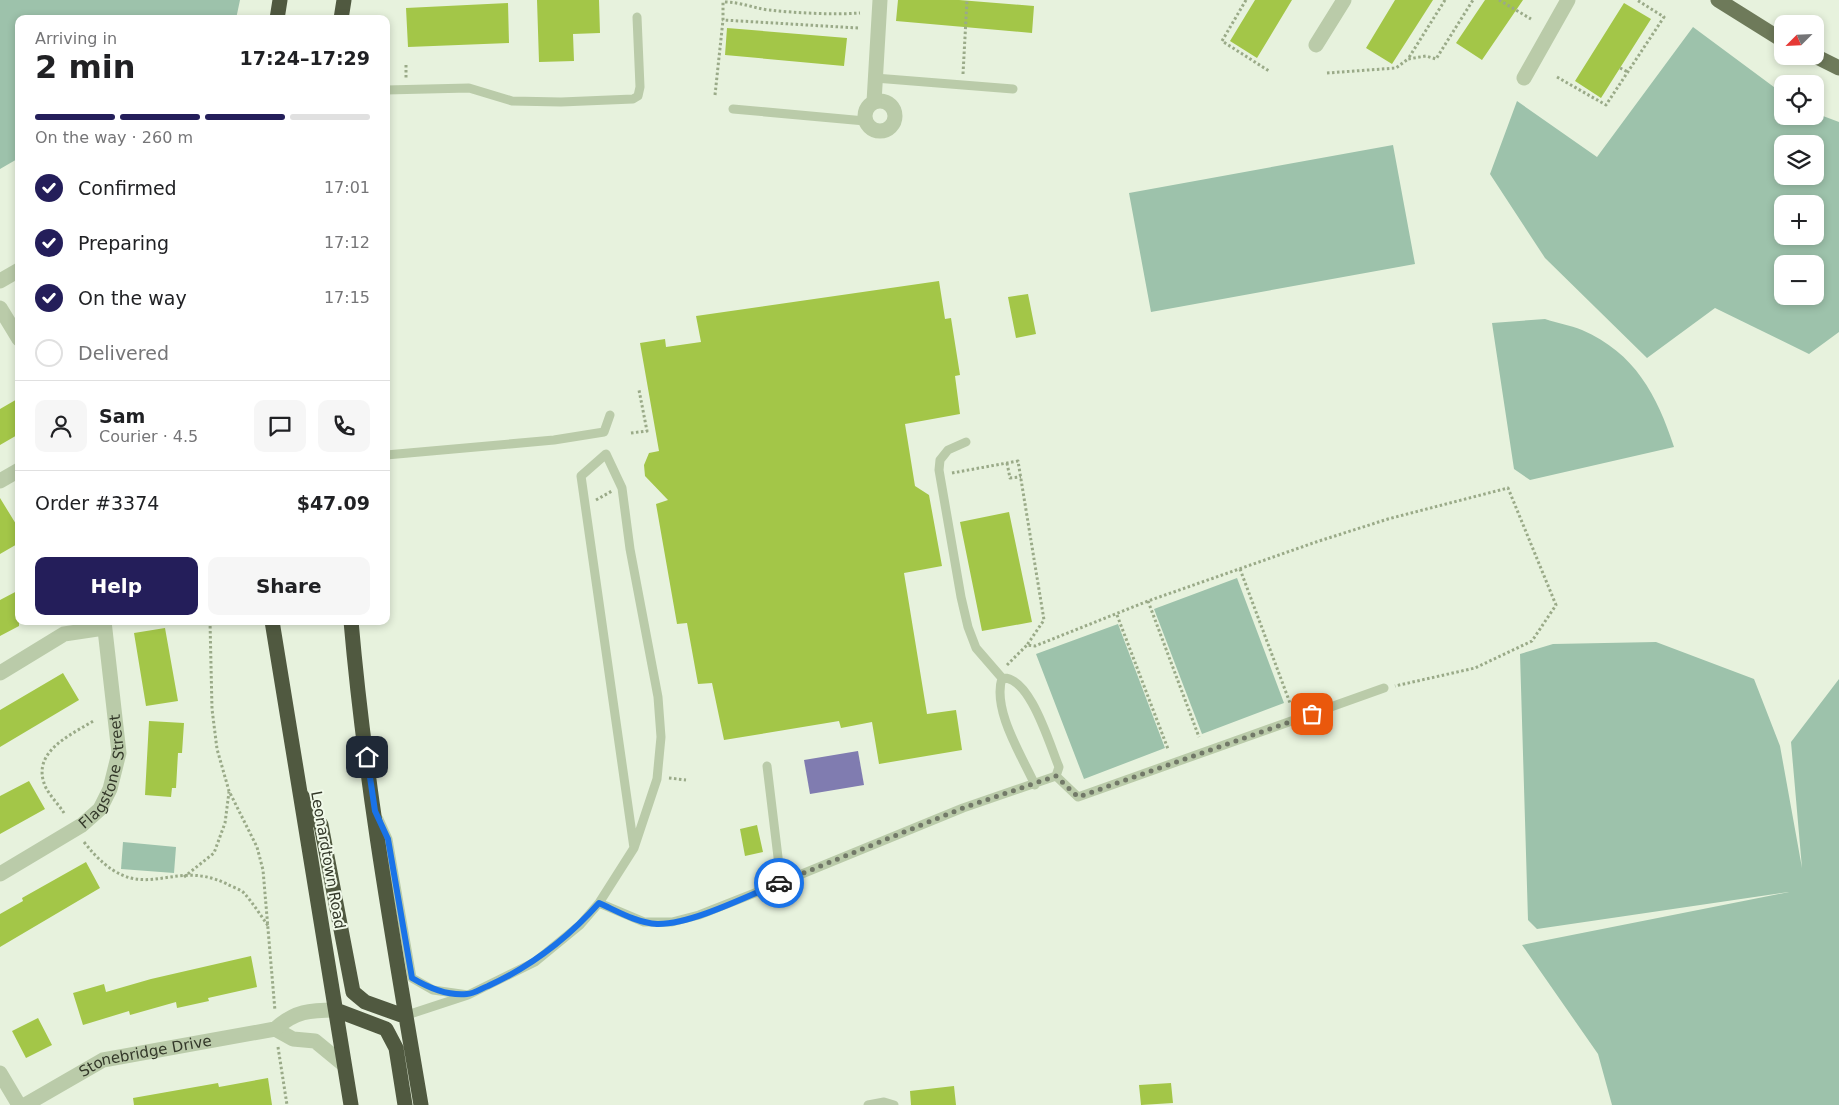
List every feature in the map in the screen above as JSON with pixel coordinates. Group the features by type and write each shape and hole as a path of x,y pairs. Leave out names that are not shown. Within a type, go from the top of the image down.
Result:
{"highway":[{"path":"278,15 280,0"},
{"path":"342,15 344,0"},
{"name":"Leonardtown Road","path":"273,625 298,792 351,1105"},
{"path":"351,625 357,686 404,1016 421,1105"},
{"path":"298,792 321,825 353,992 360,1000 404,1016"},
{"path":"336,1010 386,1028 396,1048 405,1105"}],"main road":[{"path":"1718,0 1774,35"},
{"path":"1824,60 1839,68"}],"street":[{"path":"874,102 882,101 891,106 895,120 889,128 880,131 871,128 865,121 866,111 874,102 880,0"},
{"path":"1316,45 1344,0"},
{"path":"1524,78 1568,0"},
{"path":"0,281 15,272"},
{"path":"0,308 15,332"},
{"path":"0,481 15,472"},
{"path":"0,673 64,634 104,625"},
{"name":"Flagstone Street","path":"0,874 82,825 100,809 110,789 119,753 104,625"},
{"name":"Stonebridge Drive","path":"25,1105 103,1060 274,1029 288,1017 296,1014 312,1010 336,1010"},
{"path":"274,1029 292,1038 315,1041 343,1064"},
{"path":"0,1073 19,1105"}],"lane":[{"path":"390,90 463,87 512,100 560,102 633,99 638,96 640,87 637,16"},
{"path":"875,78 1013,89"},
{"path":"733,109 865,121"},
{"path":"390,455 554,440 604,432 610,415"},
{"path":"599,903 644,922 657,924 699,915 963,808 1035,785 1056,776 1059,767 1028,694 1015,681 1002,678 976,648 968,627 960,597 939,470 940,460 944,455 966,442"},
{"path":"404,1016 468,995 535,962 580,925 599,903 634,848 658,776 661,737 658,697 630,549 622,488 606,454 581,476 634,848"},
{"path":"1002,678 999,687 1004,715 1035,785"},
{"path":"1056,776 1078,797 1384,688"},
{"path":"767,766 781,882"},
{"path":"375,811 388,839 412,978 433,990 468,995"},
{"path":"868,1105 884,1102 894,1105"}],"path":[{"path":"962,85 967,0"},
{"path":"1246,0 1222,42 1269,71"},
{"path":"1327,73 1396,68 1408,59 1445,0"},
{"path":"1408,59 1426,56 1436,59 1473,0"},
{"path":"1499,0 1531,19"},
{"path":"1558,77 1606,105 1664,17 1637,0"},
{"path":"715,95 723,20 723,1 741,2 766,10 860,13"},
{"path":"723,20 858,28"},
{"path":"1620,68 1628,72"},
{"path":"631,433 647,431 639,390"},
{"path":"950,473 1018,461 1044,620 1027,645 1007,665"},
{"path":"1007,463 1010,478 1021,477"},
{"path":"1027,645 1036,646 1148,601 1388,519 1508,488 1556,605 1532,641 1475,668 1384,688"},
{"path":"586,505 613,491"},
{"path":"1240,569 1290,703"},
{"path":"1148,601 1199,737"},
{"path":"1117,615 1168,749"},
{"path":"210,625 215,733 218,757 229,791 256,847 263,870 269,928 274,1029 287,1105"},
{"path":"64,813 46,788 42,772 47,753 59,742 95,720"},
{"path":"658,776 686,780"},
{"path":"184,877 214,853 225,823 229,791"},
{"path":"83,840 106,867 127,878 141,881 184,877 211,877 243,892 269,928"}],"green space":[{"path":"0,0 240,0 237,15 15,15 15,160 0,169"},
{"path":"1693,27 1774,87 1774,125 1824,125 1824,116 1839,122 1839,332 1809,354 1715,308 1647,358 1545,258 1490,174 1517,101 1597,157"},
{"path":"1393,145 1415,264 1151,312 1129,193"},
{"path":"1545,319 1577,328 1600,339 1630,363 1642,378 1660,410 1674,447 1530,480 1514,469 1492,323"},
{"path":"1237,578 1284,703 1202,734 1154,609"},
{"path":"1118,624 1165,748 1084,779 1036,654"},
{"path":"1656,642 1754,679 1780,746 1802,868 1791,742 1839,679 1839,1105 1612,1105 1598,1054 1522,945 1789,892 1537,929 1528,920 1520,654 1553,644"},
{"path":"123,842 176,847 174,873 121,869"}],"shaded area":[{"path":"858,751 864,785 810,794 804,760"}],"building":[{"path":"537,0 599,0 600,33 573,34 574,61 539,62"},
{"path":"898,0 959,0 1034,6 1032,33 896,21"},
{"path":"1255,0 1292,0 1257,58 1230,41"},
{"path":"1395,0 1433,0 1392,64 1366,48"},
{"path":"1485,0 1523,0 1482,60 1456,43"},
{"path":"508,3 509,43 408,47 406,8"},
{"path":"1624,3 1651,19 1601,98 1575,81"},
{"path":"727,28 847,38 844,66 725,55"},
{"path":"939,281 945,319 951,318 960,375 955,376 960,414 905,424 915,486 929,495 942,566 904,573 927,714 956,710 962,750 879,764 872,722 841,728 839,721 724,740 712,683 698,684 687,623 677,624 656,504 668,500 645,476 644,465 649,453 659,451 640,343 665,339 666,347 701,342 696,316"},
{"path":"1028,294 1036,334 1016,338 1008,297"},
{"path":"15,400 15,436 0,445 0,409"},
{"path":"0,498 15,522 15,545 0,554"},
{"path":"1009,512 1032,622 982,631 960,522"},
{"path":"15,592 15,625 19,626 0,636 0,600"},
{"path":"165,628 178,701 146,706 134,633"},
{"path":"63,673 79,700 0,747 0,710"},
{"path":"149,721 184,723 182,753 178,753 176,788 172,788 171,797 145,795"},
{"path":"29,781 45,809 0,834 0,796"},
{"path":"757,825 763,852 745,856 740,829"},
{"path":"86,862 100,888 0,947 0,914 23,901 22,898"},
{"path":"251,956 257,987 208,998 209,1001 177,1008 176,1002 130,1015 129,1011 83,1025 73,993 104,984 106,992 151,979"},
{"path":"38,1018 52,1045 26,1058 12,1031"},
{"path":"268,1078 272,1105 134,1105 133,1098 218,1083 219,1087"},
{"path":"1171,1083 1173,1103 1141,1105 1139,1085"},
{"path":"954,1086 956,1105 911,1105 910,1091"}],"way so far":[{"path":"779,883 963,808 1047,781 1056,776 1078,797 1312,714"}],"route":[{"path":"367,757 375,811 388,839 412,978 433,990 468,995 505,978 535,962 558,944 580,925 599,903 632,918 657,924 699,915 779,883"}]}
